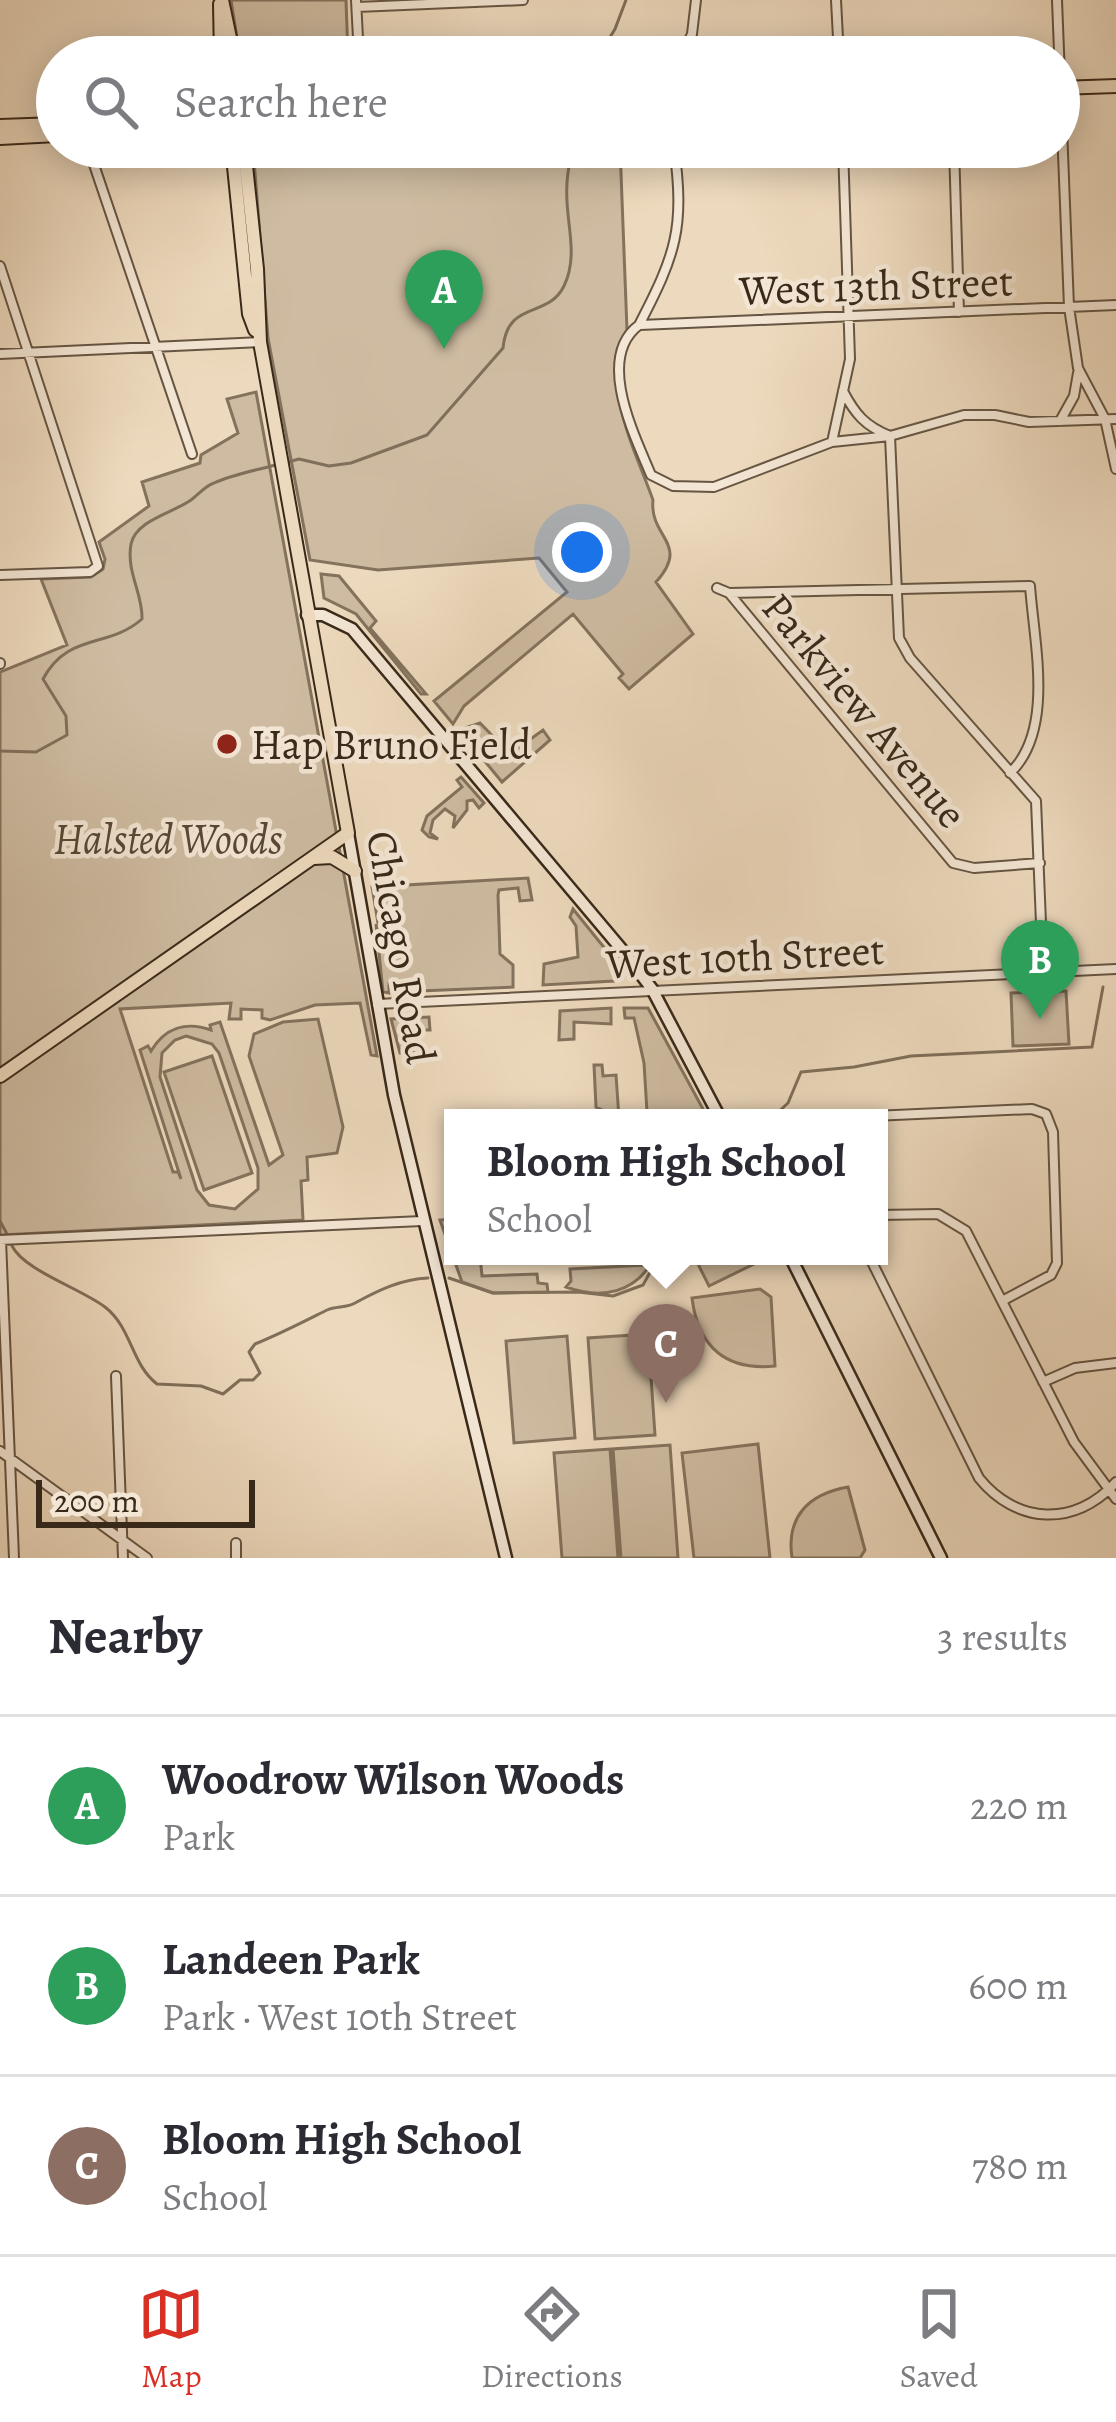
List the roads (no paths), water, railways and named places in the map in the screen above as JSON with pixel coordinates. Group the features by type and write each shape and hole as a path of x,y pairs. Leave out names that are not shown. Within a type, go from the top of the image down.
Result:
{"main road":[{"path":"221,0 221,36"},
{"path":"221,0 229,36"},
{"path":"1080,87 1116,86"},
{"path":"0,126 36,125"},
{"path":"0,138 36,137"},
{"name":"Chicago Road","path":"234,168 249,314 260,342"},
{"name":"Chicago Road","path":"246,168 260,342 281,478 377,1004 422,1221 506,1558"},
{"path":"308,615 334,619 352,629 652,989 715,1109"},
{"path":"0,1076 348,833"},
{"path":"313,858 332,857 355,871"},
{"path":"794,1265 941,1558"}],"street":[{"path":"358,36 356,4 523,0"},
{"path":"691,36 696,0"},
{"path":"836,0 838,36"},
{"path":"1057,0 1058,36"},
{"path":"95,168 191,454"},
{"path":"677,168 677,238 670,264 639,325 630,331 620,359 622,400 652,475 673,486 714,487 832,442 890,436 964,415 1029,422 1110,419"},
{"path":"832,442 850,359 844,168"},
{"path":"955,168 959,312"},
{"path":"1060,421 1074,397 1078,368 1070,307 1064,168"},
{"path":"0,266 98,568 0,575"},
{"name":"West 13th Street","path":"639,325 1116,305"},
{"path":"0,355 260,342"},
{"path":"1078,368 1110,419 1116,469"},
{"path":"843,391 860,418 890,436"},
{"path":"890,436 902,647 1036,801 1043,972"},
{"path":"729,593 1030,586 1038,716 1024,760 1010,773"},
{"name":"Parkview Avenue","path":"717,588 729,593 953,862 974,868 1040,863"},
{"name":"West 10th Street","path":"377,1004 1116,969"},
{"path":"888,1115 1032,1109 1046,1114 1053,1132 1057,1263 1052,1275 1002,1301"},
{"path":"873,1265 990,1492 1014,1508 1039,1516 1063,1515 1114,1490 1084,1459 972,1241 958,1224 938,1214 888,1215"},
{"path":"14,1558 0,1240 422,1221"},
{"path":"1043,1382 1075,1368 1116,1363"},
{"path":"116,1376 123,1558"},
{"path":"0,1451 147,1558"},
{"path":"236,1543 236,1558"}],"waterway":[{"path":"611,36 626,0"},
{"path":"288,462 351,463 427,435 503,348 512,322 548,303 564,286 571,261 569,168"},
{"path":"0,751 36,752 67,735 66,716 43,679 64,654 142,619 130,554 140,529 211,484 279,464"},
{"path":"782,1109 801,1072 911,1056 1092,1047 1103,987"},
{"path":"0,1221 7,1234"},
{"path":"12,1246 28,1263 105,1307 157,1384 201,1386 223,1394 240,1380 253,1380 260,1373 249,1352 255,1344 327,1310 352,1305 399,1283 428,1278"},
{"path":"449,1278 493,1293 613,1296 643,1285 654,1265"}],"place":[{"name":"Woodrow Wilson Woods","path":"444,349"},
{"name":"Hap Bruno Field","path":"227,744"},
{"name":"Landeen Park","path":"1040,1019"},
{"name":"Bloom High School","path":"666,1403"}],"park label":[{"name":"Halsted Woods","path":"168,838"}]}
